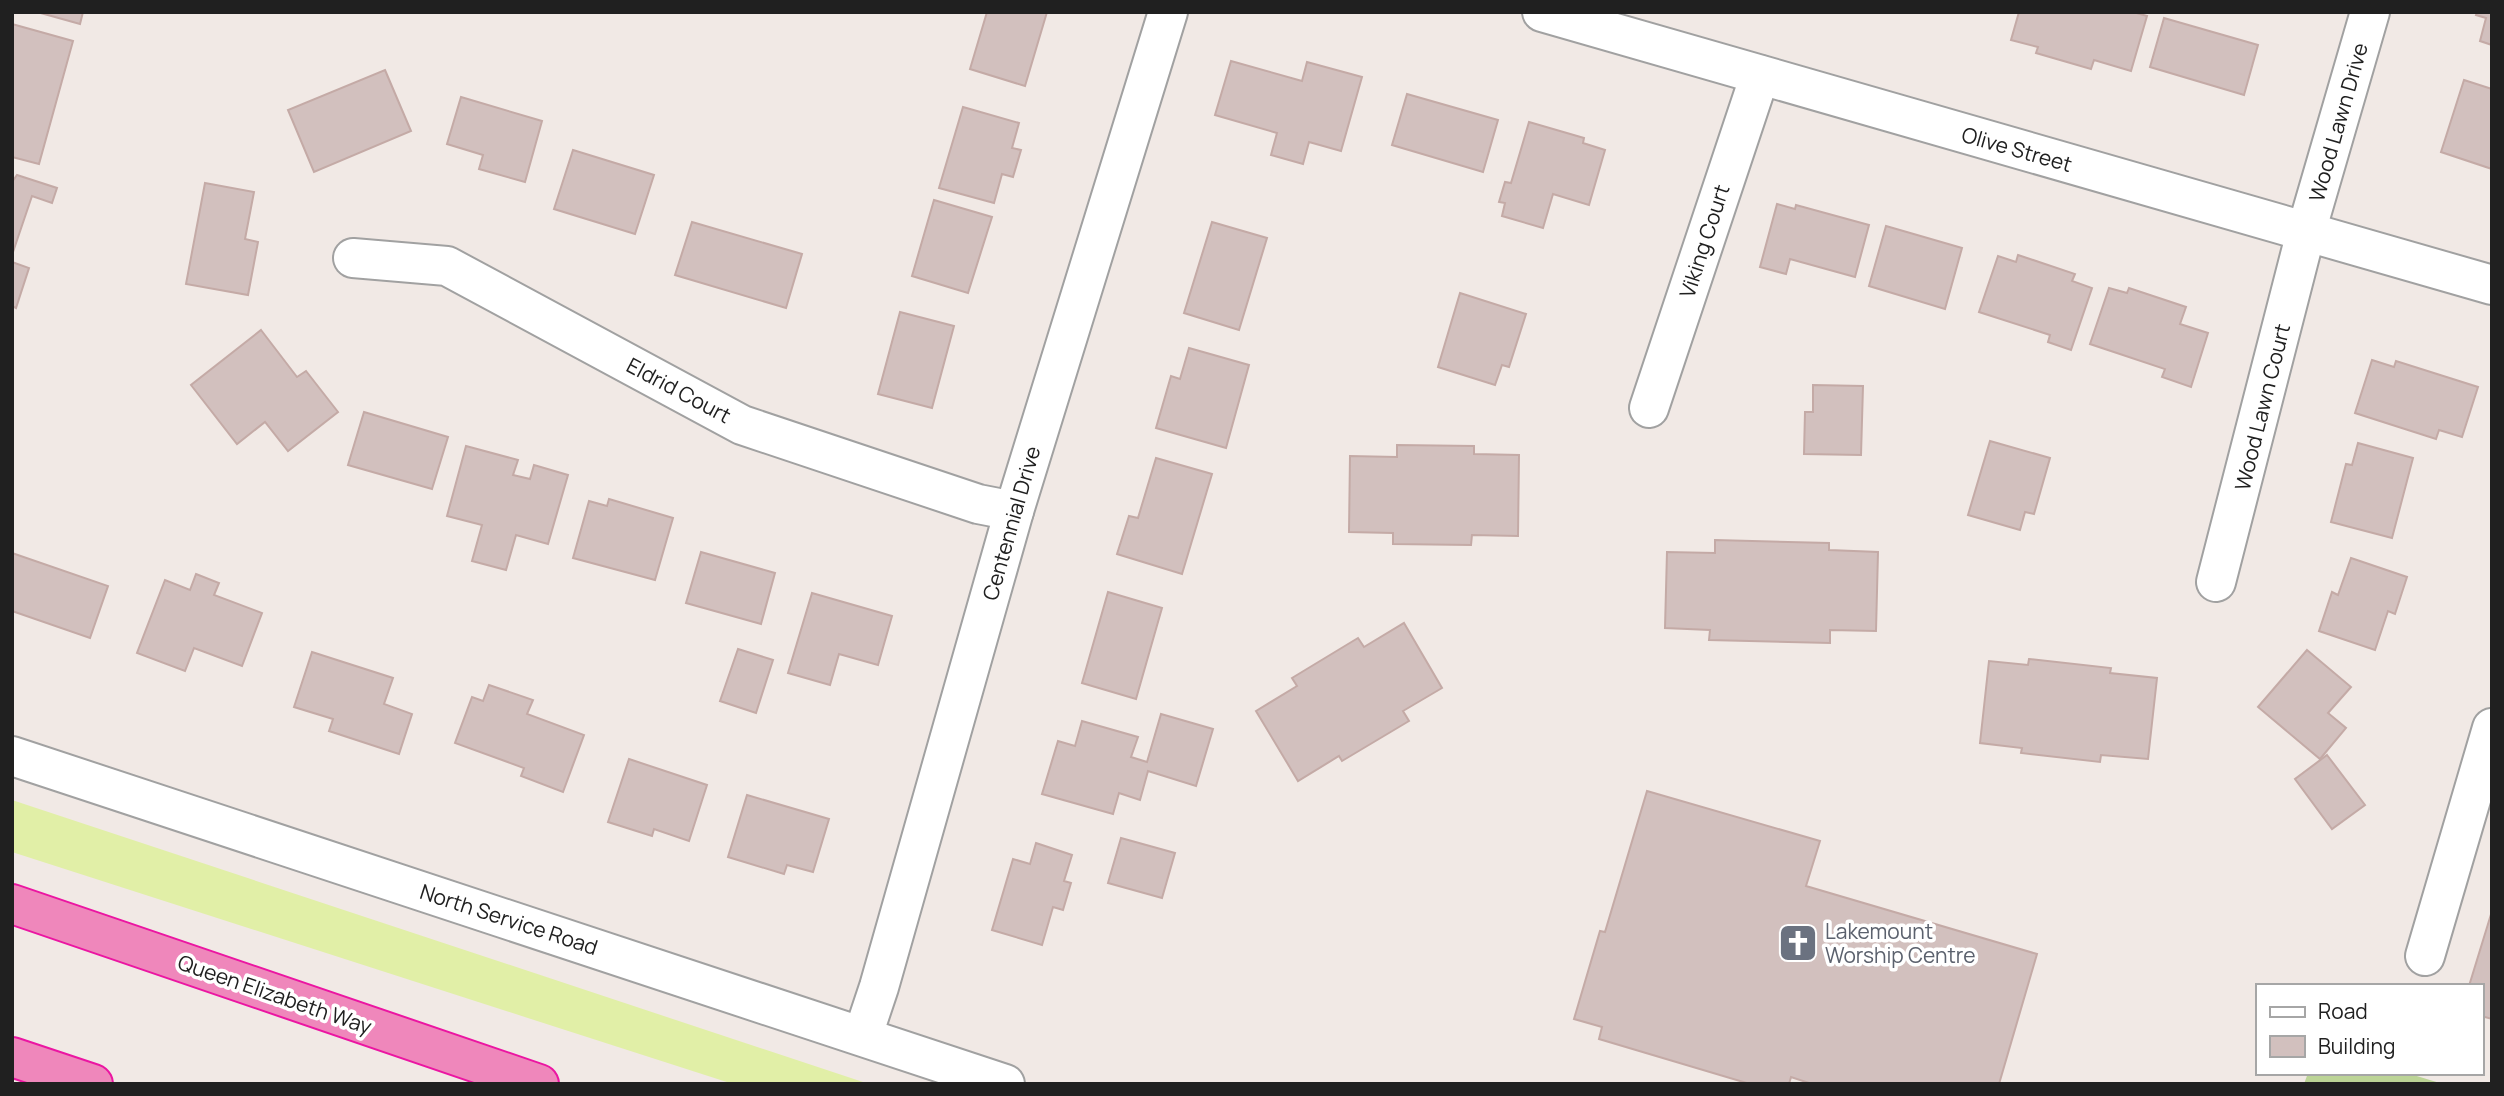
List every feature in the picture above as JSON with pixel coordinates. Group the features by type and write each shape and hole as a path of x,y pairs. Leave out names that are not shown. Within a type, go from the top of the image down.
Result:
{"highway":[{"name":"Queen Elizabeth Way","path":"12,904 538,1084"},
{"path":"12,1057 93,1084"}],"street":[{"name":"Centennial Drive","path":"863,1035 883,974 1014,511 1168,12"},
{"name":"Olive Street","path":"1542,12 1602,21 1759,75 2492,285"},
{"name":"Wood Lawn Drive","path":"2306,232 2370,12"},
{"name":"Viking Court","path":"1649,408 1759,75"},
{"name":"Wood Lawn Court","path":"2217,582 2306,232"},
{"name":"Eldrid Court","path":"353,257 447,266 742,425 978,504 1014,511"},
{"path":"2425,956 2492,728"},
{"name":"North Service Road","path":"12,756 1005,1084"}],"green space":[{"path":"12,800 869,1084 733,1084 12,852"},
{"path":"2307,1075 2414,1075 2443,1084 2304,1084"}],"building":[{"path":"37,12 83,12 80,24"},
{"path":"987,12 1047,12 1025,86 970,69"},
{"path":"2019,12 2133,12 2147,16 2131,71 2094,60 2091,69 2036,53 2038,47 2011,40"},
{"path":"2477,12 2492,12 2492,45 2480,41 2486,18 2476,15"},
{"path":"2164,18 2258,45 2244,95 2150,67"},
{"path":"12,24 73,41 39,164 12,157"},
{"path":"1231,61 1302,81 1307,62 1362,77 1341,151 1309,142 1303,164 1271,155 1277,133 1215,115"},
{"path":"385,70 411,131 314,172 288,110"},
{"path":"2464,80 2492,89 2492,169 2441,152"},
{"path":"1407,94 1498,120 1483,172 1392,145"},
{"path":"461,97 542,121 525,182 479,169 483,155 447,144"},
{"path":"963,107 1019,123 1012,148 1021,150 1013,177 1002,174 994,203 939,188"},
{"path":"1529,122 1584,138 1583,143 1605,150 1589,205 1553,194 1543,228 1502,216 1505,203 1499,202 1505,182 1511,183"},
{"path":"573,150 654,175 635,234 554,209"},
{"path":"17,175 57,188 52,203 32,196 12,255 12,182"},
{"path":"205,183 254,192 245,239 258,242 248,295 186,284"},
{"path":"934,200 992,217 968,293 912,276"},
{"path":"1777,204 1795,209 1796,205 1869,225 1855,277 1790,259 1786,274 1760,267"},
{"path":"692,222 802,254 786,308 675,275"},
{"path":"1212,222 1267,238 1239,330 1184,313"},
{"path":"1886,226 1962,248 1945,309 1869,286"},
{"path":"2018,255 2075,274 2072,281 2092,288 2071,350 2048,342 2050,335 1979,312 1998,256 2016,262"},
{"path":"12,262 29,268 16,308 12,306"},
{"path":"2109,288 2127,293 2129,288 2186,307 2180,324 2208,333 2191,387 2162,377 2165,369 2090,344"},
{"path":"1460,293 1526,314 1509,367 1502,365 1495,385 1438,367"},
{"path":"900,312 954,326 932,408 878,394"},
{"path":"261,330 297,377 306,371 338,412 288,451 265,422 237,444 191,385"},
{"path":"1189,348 1249,365 1226,448 1156,428 1171,376 1180,379"},
{"path":"2372,360 2394,367 2396,361 2478,387 2462,437 2439,430 2436,439 2355,413"},
{"path":"1813,385 1863,386 1861,455 1804,454 1805,412 1813,412"},
{"path":"364,412 448,437 432,489 348,465"},
{"path":"1990,441 2050,458 2034,514 2025,512 2020,530 1968,515"},
{"path":"2358,443 2413,458 2392,538 2331,522 2346,464 2352,465"},
{"path":"1397,445 1474,446 1474,454 1519,455 1518,536 1472,535 1471,545 1393,544 1393,533 1349,532 1350,456 1397,457"},
{"path":"466,446 518,460 513,475 530,479 534,465 568,475 548,544 516,535 506,570 472,561 482,525 447,516"},
{"path":"1156,458 1212,474 1182,574 1117,554 1129,516 1138,518"},
{"path":"609,499 673,518 655,580 573,558 589,501 607,506"},
{"path":"1715,540 1829,543 1829,550 1878,552 1876,631 1830,630 1830,643 1709,640 1710,630 1665,628 1667,552 1715,553"},
{"path":"701,552 775,573 761,624 686,603"},
{"path":"12,553 108,586 90,638 12,611"},
{"path":"2351,558 2407,577 2395,614 2388,611 2375,650 2319,631 2332,592 2338,595"},
{"path":"196,574 219,583 214,595 262,613 242,666 194,648 185,671 137,653 165,580 190,590"},
{"path":"1108,592 1162,608 1136,699 1082,683"},
{"path":"812,593 892,616 878,665 839,654 830,685 788,673"},
{"path":"1404,623 1442,688 1403,711 1409,721 1342,761 1339,756 1298,781 1256,711 1297,686 1292,678 1358,638 1364,647"},
{"path":"738,649 773,660 756,713 720,701"},
{"path":"2307,650 2351,687 2328,713 2346,728 2320,759 2258,707"},
{"path":"312,652 393,678 384,704 412,714 399,754 329,731 333,719 294,707"},
{"path":"2029,659 2111,668 2110,673 2157,678 2148,759 2101,755 2100,762 2021,753 2022,748 1980,743 1989,661 2028,665"},
{"path":"489,685 533,700 527,714 584,735 563,792 521,776 524,768 455,743 472,697 483,701"},
{"path":"1161,714 1213,729 1196,786 1148,771 1140,800 1119,793 1113,814 1042,794 1058,741 1075,746 1082,721 1138,737 1131,757 1147,762"},
{"path":"2327,755 2365,805 2332,829 2295,779"},
{"path":"629,759 707,785 689,841 654,829 652,836 608,822"},
{"name":"Lakemount Worship Centre","path":"1647,791 1820,841 1806,886 2037,954 1999,1084 1812,1084 1791,1077 1789,1084 1750,1084 1599,1039 1602,1027 1574,1019 1600,931 1605,932"},
{"path":"747,795 829,819 813,872 787,865 784,874 728,857"},
{"path":"1121,838 1175,853 1162,898 1108,883"},
{"path":"1036,843 1072,855 1064,881 1071,883 1063,910 1053,907 1042,945 992,930 1013,859 1030,864"},
{"path":"2492,911 2492,1019 2483,1017 2483,984 2470,984"}],"place":[{"name":"Lakemount Worship Centre","path":"1798,943"}]}
